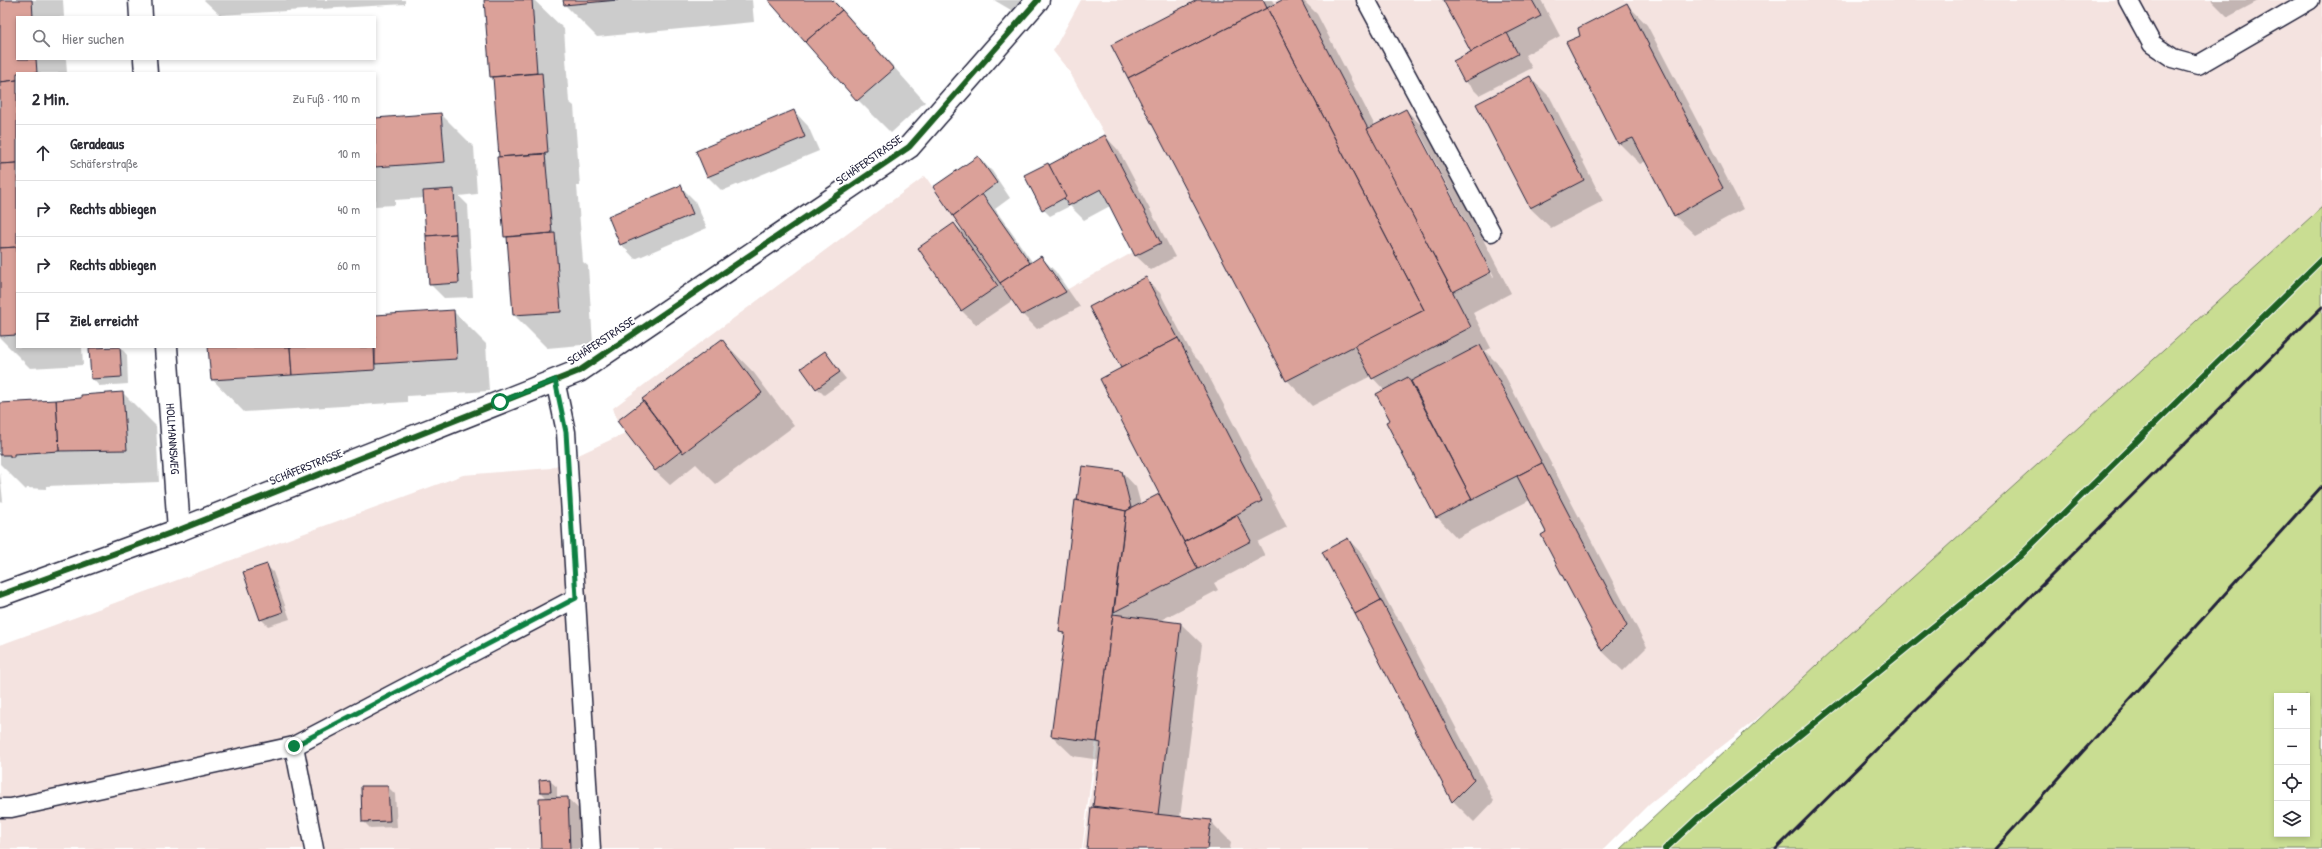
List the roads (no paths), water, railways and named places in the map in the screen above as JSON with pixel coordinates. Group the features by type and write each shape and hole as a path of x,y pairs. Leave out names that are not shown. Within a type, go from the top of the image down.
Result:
{"street":[{"path":"140,0 142,16"},
{"name":"SCHÄFERSTRASSE","path":"0,595 179,530 579,371 909,147 1038,0"},
{"path":"145,60 146,72"},
{"name":"HOLLMANNSWEG","path":"166,348 179,530"}],"lane":[{"path":"1366,0 1491,232"},
{"path":"2128,0 2152,44 2173,58 2198,65 2310,0"},
{"path":"555,380 566,432 591,849"},
{"path":"0,808 12,808 294,746 576,598"},
{"path":"294,746 314,849"}],"railway":[{"path":"1776,849 2322,307"},
{"path":"1995,849 2322,486"}]}
